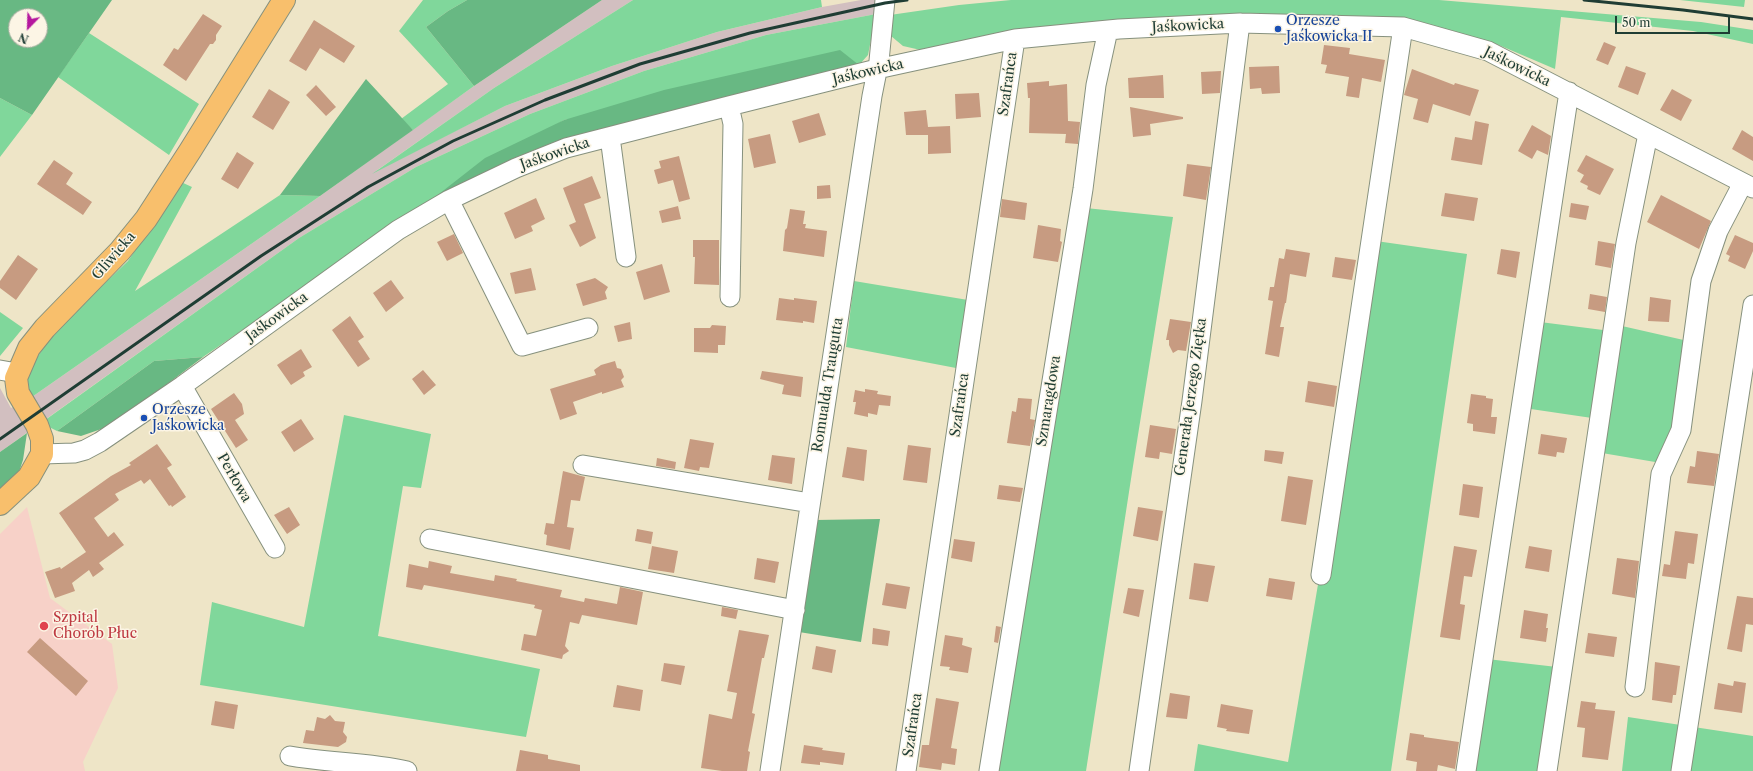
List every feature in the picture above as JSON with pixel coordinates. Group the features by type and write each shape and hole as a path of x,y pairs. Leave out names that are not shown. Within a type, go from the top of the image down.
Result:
{"main road":[{"name":"Gliwicka","path":"42,454 42,439 37,425 18,393 16,378 8,372 45,328 120,251 146,219 284,0"},
{"path":"0,504 29,477 42,454"}],"street":[{"name":"Romualda Traugutta","path":"770,771 879,61 885,0"},
{"name":"Jaśkowicka","path":"42,454 74,453 85,450 100,442 182,386 398,230 449,200 516,168 566,148 729,106 1015,38 1108,30 1240,23 1403,26 1488,51 1748,186"},
{"name":"Generała Jerzego Ziętka","path":"1139,771 1192,400 1240,23"},
{"path":"1321,575 1403,26"},
{"name":"Szmaragdowa","path":"989,771 1083,189 1096,85 1108,30"},
{"name":"Szafrańca","path":"906,771 1015,38"},
{"path":"1466,771 1568,92"},
{"path":"729,106 733,124 730,297"},
{"path":"1547,771 1626,243 1648,134"},
{"path":"610,137 626,257"},
{"path":"1635,687 1661,474 1681,430 1701,282 1718,231 1748,186"},
{"path":"449,200 522,346 588,328"},
{"path":"1681,771 1753,305"},
{"name":"Perłowa","path":"182,386 275,548"},
{"path":"583,465 810,504"},
{"path":"430,539 795,610"},
{"path":"290,756 312,760 384,765 407,771"}],"shaded area":[{"path":"602,0 633,0 494,88 376,171 505,106 612,66 717,32 822,7 861,0 878,0 876,14 766,35 644,71 530,114 416,167 299,238 0,452 0,388 11,408 29,399 320,196 474,86"},
{"name":"Szpital Chorób Płuc","path":"27,507 50,598 112,644 118,688 83,762 85,771 0,771 0,534"}],"green space":[{"path":"0,0 112,0 32,115 0,98"},
{"path":"423,0 467,0 448,11 426,27 474,86 413,130 401,119 448,84 399,31"},
{"path":"467,0 602,0 474,86 426,27 448,11"},
{"path":"633,0 821,0 822,7 717,32 612,66 505,106 372,174 494,88"},
{"path":"1011,0 1439,0 1701,22 1753,30 1753,44 1693,31 1561,17 1555,69 1494,43 1405,20 1243,16 1054,25 925,51 903,46 891,36 890,15 959,5"},
{"path":"1680,0 1745,0 1744,7"},
{"path":"876,14 868,55 859,65 564,120 430,201 203,357 154,361 57,431 41,423 299,238 416,167 530,114 644,71 766,35"},
{"path":"89,33 199,104 169,155 58,77"},
{"path":"840,50 859,65 534,150 430,201 485,158 564,120 664,90"},
{"path":"366,79 413,130 320,196 280,195"},
{"path":"0,98 32,115 0,157"},
{"path":"181,182 192,187 135,291 280,195 320,196 29,399 24,383 34,362 55,331 128,261"},
{"path":"1076,207 1173,217 1086,771 986,771"},
{"path":"1376,241 1467,254 1391,771 1194,771 1198,744 1288,762"},
{"path":"854,281 968,300 956,368 846,347"},
{"path":"0,312 23,328 0,356"},
{"path":"1540,322 1611,331 1622,326 1688,341 1676,430 1661,463 1602,453 1592,418 1524,408"},
{"path":"203,357 113,425 81,436 57,431 154,361"},
{"path":"344,415 431,434 421,488 403,486 378,636 540,669 526,737 200,685 212,602 304,627"},
{"path":"27,433 23,460 19,472 0,491 0,452"},
{"path":"880,519 861,642 799,632 815,520"},
{"path":"1487,659 1557,667 1542,771 1470,771"},
{"path":"1628,717 1753,736 1753,771 1622,771"}],"building":[{"path":"203,14 222,26 216,35 216,40 213,44 210,44 186,81 163,65 174,48 178,50"},
{"path":"314,20 355,46 344,63 320,48 306,71 289,61"},
{"path":"1604,42 1616,47 1608,65 1596,60"},
{"path":"1324,45 1350,48 1349,54 1385,60 1381,82 1362,78 1359,98 1346,96 1349,77 1325,73 1327,65 1321,64"},
{"path":"1279,66 1280,93 1262,94 1261,88 1250,89 1249,67"},
{"path":"1626,66 1646,73 1638,95 1618,87"},
{"path":"1412,69 1454,85 1455,83 1479,90 1470,116 1433,104 1428,123 1413,119 1418,99 1404,95"},
{"path":"1221,71 1220,93 1202,94 1201,72"},
{"path":"1163,75 1164,98 1129,98 1128,78"},
{"path":"1049,81 1049,86 1067,84 1068,121 1080,122 1078,144 1065,143 1066,134 1029,133 1030,98 1028,98 1027,83"},
{"path":"316,85 336,107 326,116 306,95"},
{"path":"269,89 290,102 273,130 252,117"},
{"path":"1672,89 1692,100 1681,121 1660,110"},
{"path":"979,93 981,117 956,119 955,94"},
{"path":"1130,107 1183,117 1183,119 1150,124 1151,135 1133,137"},
{"path":"926,110 928,127 950,126 951,153 928,154 928,135 906,135 904,112"},
{"path":"819,113 826,135 799,143 792,121"},
{"path":"1475,121 1489,124 1482,165 1451,160 1455,137 1472,140"},
{"path":"1532,125 1551,136 1548,155 1537,150 1532,159 1518,151"},
{"path":"1742,130 1753,137 1753,161 1732,149"},
{"path":"770,134 776,163 754,168 748,139"},
{"path":"237,152 254,163 238,189 221,179"},
{"path":"1586,155 1614,169 1600,195 1587,189 1588,186 1580,182 1584,175 1577,171"},
{"path":"679,156 690,199 679,202 673,180 658,184 654,170 661,168 659,161"},
{"path":"54,160 73,173 66,184 92,202 83,215 37,184"},
{"path":"1187,164 1211,167 1206,200 1183,196"},
{"path":"592,176 601,198 584,204 596,238 580,247 569,225 576,222 563,188"},
{"path":"830,185 831,198 817,199 817,186"},
{"path":"1445,193 1478,198 1474,221 1441,216"},
{"path":"1661,195 1711,221 1699,249 1647,222"},
{"path":"536,198 545,219 531,226 533,231 515,239 504,213"},
{"path":"1002,199 1027,203 1025,220 1000,217"},
{"path":"1571,203 1589,206 1586,220 1569,217"},
{"path":"678,206 681,219 662,223 659,211"},
{"path":"790,209 805,211 803,224 806,224 805,228 827,231 824,257 783,251 785,230 787,228"},
{"path":"1038,225 1061,229 1060,241 1062,242 1058,262 1033,258"},
{"path":"454,234 463,253 447,261 437,242"},
{"path":"1735,235 1753,243 1753,251 1745,269 1728,261 1730,256 1726,254"},
{"path":"693,240 719,240 719,285 694,284 695,257 693,257"},
{"path":"1598,241 1615,244 1611,268 1595,265"},
{"path":"1286,249 1310,253 1306,277 1290,274 1286,303 1280,327 1284,327 1279,357 1265,354 1273,301 1268,300 1270,287 1274,287 1279,258 1284,259"},
{"path":"1501,249 1520,252 1516,278 1497,274"},
{"path":"18,255 38,269 16,300 0,288 0,281"},
{"path":"1335,257 1356,260 1352,280 1332,277"},
{"path":"662,264 670,292 644,300 636,272"},
{"path":"531,268 536,290 515,294 510,273"},
{"path":"595,278 608,287 605,292 607,299 583,306 576,284"},
{"path":"391,280 404,298 386,312 373,293"},
{"path":"1590,294 1607,297 1605,312 1588,309"},
{"path":"1650,297 1671,300 1669,322 1648,321"},
{"path":"779,298 817,301 814,323 776,320"},
{"path":"350,316 364,337 358,341 370,359 358,367 332,330"},
{"path":"1170,319 1191,322 1186,351 1178,350 1173,353 1169,345 1169,340 1166,340"},
{"path":"630,322 632,339 618,342 614,326"},
{"path":"712,325 726,326 725,345 718,345 718,353 694,352 694,328 710,328"},
{"path":"301,349 312,367 303,372 305,376 291,385 277,365"},
{"path":"615,361 617,368 621,369 624,377 621,380 624,387 602,394 602,392 573,402 577,414 560,420 550,389 596,375 594,370 601,365"},
{"path":"423,370 436,385 424,395 412,379"},
{"path":"762,371 803,377 801,397 782,394 784,385 760,379"},
{"path":"1308,381 1337,386 1334,407 1305,402"},
{"path":"865,389 878,391 877,394 891,396 890,406 879,405 877,415 868,413 868,417 854,414 856,402 853,402 855,390 865,392"},
{"path":"234,393 242,404 244,414 235,420 248,440 236,448 211,409"},
{"path":"1471,394 1486,396 1486,398 1493,399 1491,417 1497,417 1495,434 1473,431 1473,424 1467,423"},
{"path":"1018,398 1032,399 1030,419 1035,420 1030,446 1007,443 1012,411 1016,412"},
{"path":"301,419 314,439 294,452 281,432"},
{"path":"1150,425 1176,429 1172,454 1160,452 1159,459 1145,457"},
{"path":"1541,434 1567,438 1564,453 1557,452 1556,457 1538,454"},
{"path":"690,439 714,443 709,468 700,467 699,471 684,468"},
{"path":"157,444 172,465 167,468 186,497 172,507 171,505 169,506 150,479 144,484 141,480 115,494 119,500 94,518 108,537 114,532 124,545 99,563 104,569 93,577 89,570 72,583 75,591 55,598 45,572 60,567 61,569 86,552 59,513 111,476 131,465 129,463"},
{"path":"908,445 931,448 927,483 903,480"},
{"path":"847,447 867,450 864,481 842,477"},
{"path":"1265,450 1284,452 1282,464 1264,461"},
{"path":"1697,451 1719,454 1714,486 1687,483 1690,466 1695,467"},
{"path":"772,455 795,458 792,484 768,480"},
{"path":"657,458 676,462 675,469 656,466"},
{"path":"563,471 585,477 580,501 571,500 567,527 574,528 570,550 546,545 547,535 544,534 546,523 554,524"},
{"path":"1288,476 1313,480 1306,525 1281,521"},
{"path":"1463,484 1483,487 1479,518 1459,515"},
{"path":"999,485 1023,488 1020,502 997,499"},
{"path":"289,507 300,525 287,534 274,515"},
{"path":"1138,507 1163,511 1158,541 1133,536"},
{"path":"637,529 653,532 651,544 635,541"},
{"path":"1675,531 1698,534 1694,564 1688,563 1686,579 1662,576 1664,564 1670,565"},
{"path":"954,539 975,542 972,562 951,558"},
{"path":"652,546 678,551 674,573 648,569"},
{"path":"1454,546 1477,550 1472,577 1464,576 1460,604 1465,605 1460,640 1440,637"},
{"path":"1529,546 1552,550 1549,572 1525,568"},
{"path":"757,558 779,562 775,583 754,579"},
{"path":"1617,558 1639,561 1635,598 1612,594"},
{"path":"429,561 452,566 450,573 494,581 495,575 517,579 516,581 562,590 560,597 584,602 585,598 617,604 620,587 643,592 637,625 582,615 579,624 570,622 565,646 569,651 563,655 562,659 521,650 524,634 536,636 542,610 534,608 535,605 424,585 422,590 406,587 409,564 428,568"},
{"path":"1194,563 1215,566 1208,602 1189,599"},
{"path":"1269,578 1295,582 1292,600 1266,596"},
{"path":"886,583 910,587 906,609 882,605"},
{"path":"1128,588 1144,590 1139,617 1123,613"},
{"path":"1737,596 1753,598 1753,625 1746,624 1742,652 1727,649"},
{"path":"722,607 738,610 736,619 721,616"},
{"path":"1524,610 1548,614 1546,642 1520,638"},
{"path":"996,626 1001,627 998,643 994,642"},
{"path":"873,628 890,631 888,646 872,644"},
{"path":"739,630 769,635 764,658 762,658 752,713 755,714 748,751 750,752 747,771 722,771 701,768 709,714 732,719 737,693 727,691"},
{"path":"1588,633 1617,637 1614,657 1585,653"},
{"path":"945,635 963,638 962,645 972,648 968,673 949,670 950,667 940,666"},
{"path":"40,638 88,681 76,696 27,652"},
{"path":"816,646 836,650 832,673 812,669"},
{"path":"1655,662 1680,666 1676,695 1673,695 1672,703 1652,700"},
{"path":"664,663 685,666 681,685 661,681"},
{"path":"1734,681 1746,683 1742,713 1714,709 1718,683 1733,686"},
{"path":"617,685 643,690 640,711 613,707"},
{"path":"1170,693 1190,696 1187,719 1166,717"},
{"path":"936,698 959,702 951,748 957,749 955,765 942,763 941,770 919,767 922,745 929,745"},
{"path":"215,701 238,705 234,729 211,725"},
{"path":"1581,701 1596,703 1595,709 1615,711 1608,760 1582,757 1585,728 1577,727"},
{"path":"1221,704 1253,710 1249,734 1226,731 1227,729 1217,727"},
{"path":"330,715 335,721 345,722 343,732 347,737 346,742 338,747 303,743 306,730 314,731 317,717 325,719"},
{"path":"1410,733 1424,735 1424,737 1459,742 1455,769 1438,765 1437,771 1416,771 1417,762 1406,760"},
{"path":"804,745 823,748 822,750 845,753 843,765 820,762 820,765 801,763"},
{"path":"520,750 548,755 548,759 580,765 580,771 516,771"}],"railway":[{"path":"0,439 261,256 368,187 453,141 545,100 640,64 750,33 885,3 907,0"},
{"path":"1584,0 1753,19"}],"place":[{"name":"Orzesze Jaśkowicka II","path":"1278,29"},
{"name":"Orzesze Jaśkowicka","path":"144,418"},
{"name":"Szpital Chorób Płuc","path":"44,626"}]}
